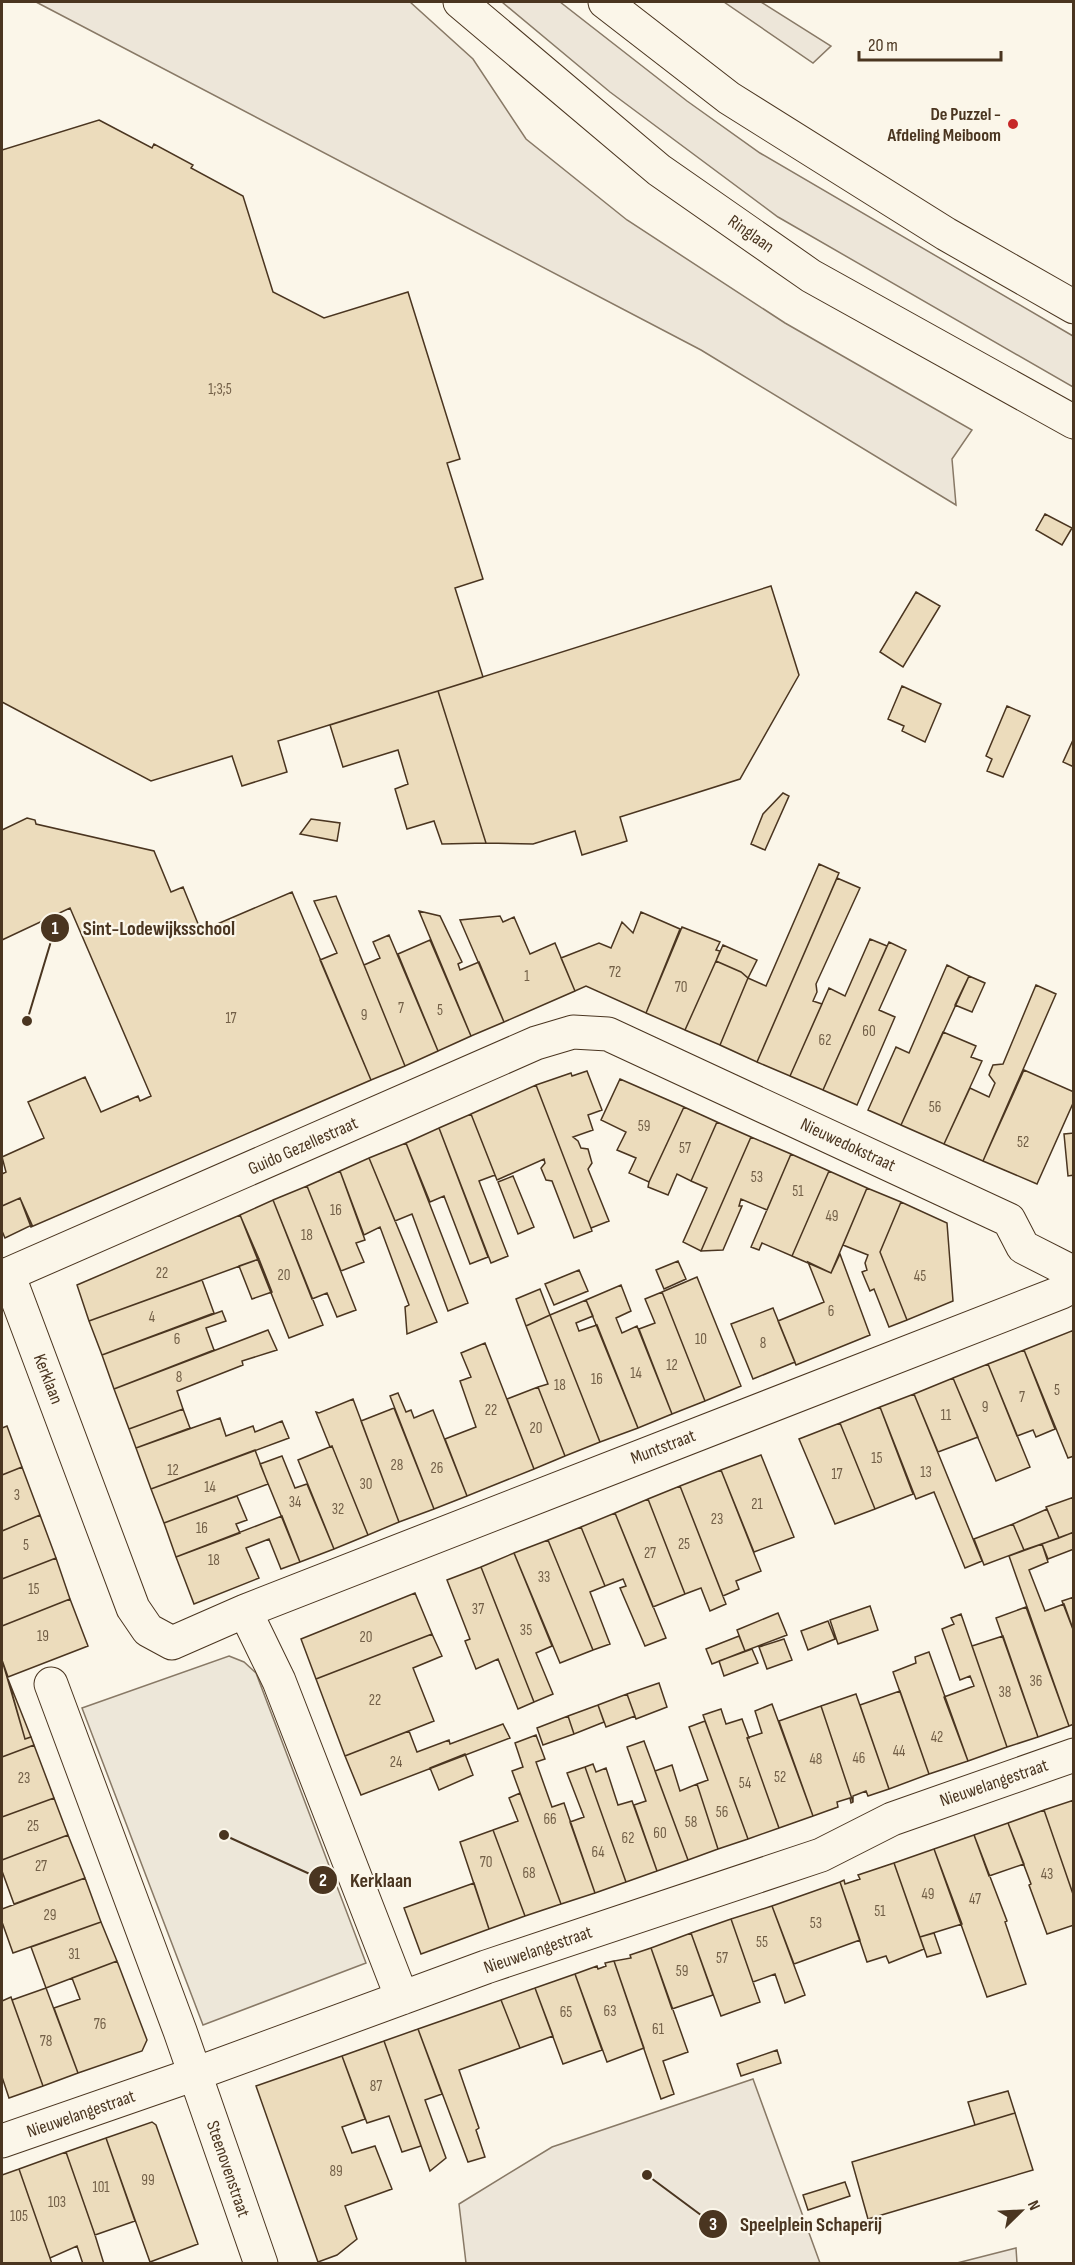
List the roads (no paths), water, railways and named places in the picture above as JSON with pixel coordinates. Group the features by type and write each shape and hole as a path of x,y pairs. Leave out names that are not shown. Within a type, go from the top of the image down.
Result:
{"street":[{"name":"Ringlaan","path":"460,2 659,170 811,276 1074,422"},
{"path":"605,2 729,98 946,234 1074,307"},
{"name":"Guido Gezellestraat","path":"5,1275 536,1043 573,1032 608,1034"},
{"name":"Nieuwedokstraat","path":"608,1034 1009,1220 1023,1246 1072,1273"},
{"name":"Muntstraat","path":"245,1611 1062,1292 1072,1273"},
{"name":"Kerklaan","path":"5,1275 134,1608 148,1630 172,1642 245,1611"},
{"path":"245,1611 279,1681 402,1998"},
{"path":"51,1684 195,2074"},
{"name":"Nieuwelangestraat","path":"2,2141 195,2074 486,1967 821,1855 892,1819 1074,1755"},
{"name":"Steenovenstraat","path":"195,2074 261,2264"}],"place":[{"name":"De Puzzel - Afdeling Meiboom","path":"1013,124"},
{"name":"Sint-Lodewijksschool","path":"27,1021"},
{"name":"Kerklaan","path":"224,1835"},
{"name":"Speelplein Schaperij","path":"647,2175"}]}
